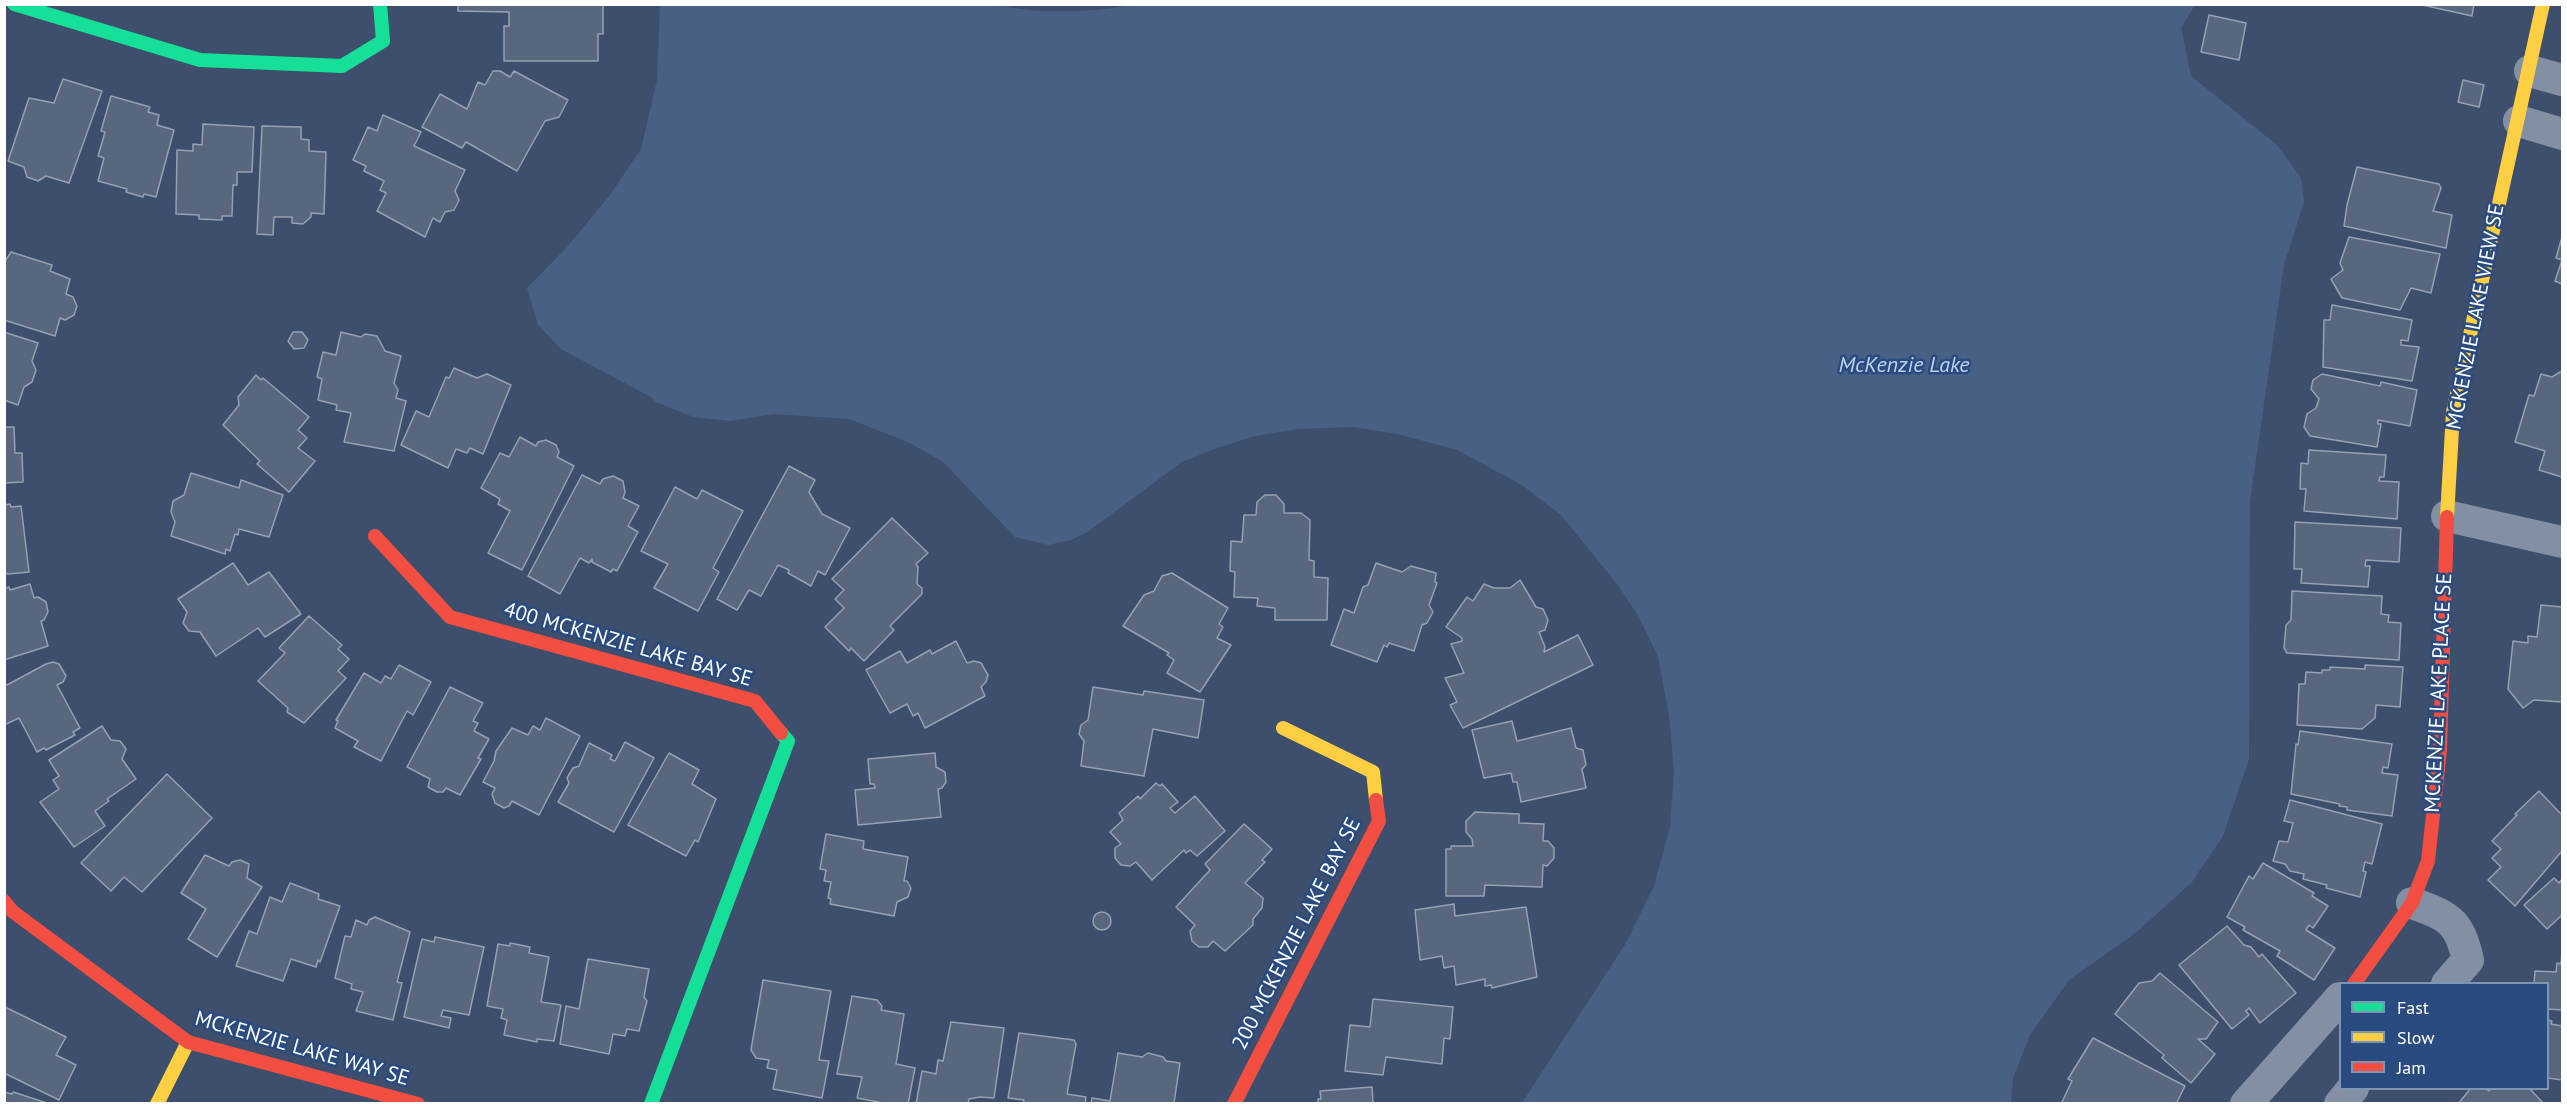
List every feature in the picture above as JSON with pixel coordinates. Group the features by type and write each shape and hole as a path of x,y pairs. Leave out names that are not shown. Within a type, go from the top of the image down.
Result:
{"street":[{"path":"14,4 200,60 342,66 383,41 380,4"},
{"name":"MCKENZIE LAKE VIEW SE","path":"2447,516 2453,412 2543,4"},
{"path":"2530,71 2562,80"},
{"path":"2519,121 2562,134"},
{"path":"2447,516 2562,542"},
{"name":"MCKENZIE LAKE PLACE SE","path":"2355,982 2412,903 2428,861 2440,750 2447,516"},
{"name":"400 MCKENZIE LAKE BAY SE","path":"375,536 450,617 755,701 788,741 670,1048 651,1104"},
{"name":"200 MCKENZIE LAKE BAY SE","path":"1234,1104 1379,821 1373,772 1283,728"},
{"name":"MCKENZIE LAKE WAY SE","path":"4,901 12,911 188,1042 418,1104"},
{"path":"2412,903 2445,915 2463,938 2468,960 2449,982"},
{"path":"2246,1104 2339,999"},
{"path":"157,1104 188,1042"},
{"path":"2340,1104 2352,1090"}],"water":[{"name":"McKenzie Lake","path":"1132,4 2195,5 2181,28 2191,76 2277,145 2301,178 2304,202 2284,265 2250,501 2249,759 2223,836 2192,882 2138,931 2069,980 2030,1035 2013,1078 2011,1103 1522,1103 1626,943 1654,886 1670,827 1674,772 1669,715 1658,657 1639,617 1617,584 1561,515 1522,485 1457,450 1398,434 1352,427 1298,429 1255,436 1182,462 1086,533 1071,540 1048,545 1015,537 942,461 908,442 849,419 774,414 730,421 693,417 656,402 651,397 561,349 538,325 527,288 568,246 610,195 641,149 657,80 660,5 999,5 1029,10 1066,11 1102,9"}],"building":[{"path":"458,4 603,4 603,34 598,34 598,61 504,61 504,26 509,26 509,12 458,11"},
{"path":"2418,4 2474,4 2472,16"},
{"path":"2209,15 2246,23 2239,60 2201,52"},
{"path":"493,71 500,71 510,77 514,71 568,100 559,117 545,121 517,171 466,142 462,148 422,127 440,94 467,109 478,82 485,85"},
{"path":"63,79 102,91 69,183 46,176 38,181 27,177 24,167 8,161 29,98 54,103"},
{"path":"2463,80 2484,85 2479,107 2458,102"},
{"path":"111,96 150,107 148,112 159,115 157,125 174,130 156,197 144,194 143,197 126,192 127,189 98,181 104,158 98,156 105,132 101,131"},
{"path":"383,115 421,132 414,146 465,170 455,191 459,200 454,210 445,212 440,222 433,218 425,237 377,211 386,193 380,190 384,181 364,171 366,166 353,160 368,127 377,131"},
{"path":"203,124 254,127 252,172 237,172 237,185 233,185 232,216 222,216 222,220 199,219 199,215 176,214 177,150 193,151 193,144 202,145"},
{"path":"262,126 301,127 301,139 309,140 309,151 326,152 324,214 311,213 311,217 303,224 292,223 292,217 274,217 273,235 257,234"},
{"path":"2357,167 2439,184 2441,188 2433,211 2452,215 2446,248 2344,226"},
{"path":"2349,237 2440,254 2431,293 2411,288 2400,310 2342,298 2331,279 2343,270 2340,263"},
{"path":"2562,237 2562,260 2556,258"},
{"path":"11,252 52,265 50,271 70,279 66,294 73,297 77,306 74,315 65,320 60,318 55,336 4,320 4,263"},
{"path":"2562,260 2562,284 2555,281"},
{"path":"2332,305 2412,320 2408,341 2401,340 2401,345 2419,347 2412,381 2323,367 2324,320 2330,320"},
{"path":"4,332 38,343 32,361 36,370 32,382 24,387 18,405 4,400"},
{"path":"293,332 302,332 308,340 304,348 294,349 288,341"},
{"path":"341,332 361,337 365,334 377,336 385,351 401,356 394,383 398,390 396,398 406,401 394,451 344,442 351,413 336,410 337,405 318,400 322,379 317,377 323,352 336,355"},
{"path":"454,368 477,378 487,374 511,385 483,454 470,448 467,453 456,449 448,468 401,445 416,411 429,417 446,377 449,378"},
{"path":"2562,373 2562,477 2539,470 2545,451 2515,442 2529,395 2534,396 2541,374 2552,377"},
{"path":"2322,374 2380,386 2381,382 2417,390 2410,426 2378,420 2378,424 2381,424 2377,447 2310,436 2304,427 2307,414 2316,408 2319,399 2311,389 2313,380"},
{"path":"256,375 261,380 263,378 309,417 298,430 307,438 298,448 315,461 289,492 257,464 260,461 223,425 239,405 238,397"},
{"path":"4,427 14,427 15,453 22,453 23,482 4,483"},
{"path":"520,437 536,446 538,442 546,440 556,445 559,452 557,457 574,466 522,570 488,553 510,511 498,504 500,499 481,488 500,453 509,457"},
{"path":"2309,450 2386,455 2384,477 2380,477 2379,481 2399,482 2397,519 2304,511 2306,489 2300,489 2301,463 2308,464"},
{"path":"789,466 815,480 809,492 822,514 850,528 825,575 818,571 811,586 778,565 761,596 749,590 737,610 717,599"},
{"path":"191,473 239,488 241,480 283,495 269,537 239,529 238,535 235,534 230,551 226,549 225,554 171,536 175,522 171,512 173,501 184,495"},
{"path":"582,475 600,484 603,479 613,476 623,481 625,492 623,498 639,506 628,526 638,532 617,571 613,569 611,572 592,562 592,559 589,563 580,558 560,594 528,576"},
{"path":"675,487 697,499 702,490 743,511 713,568 719,572 698,611 654,588 668,564 641,551"},
{"path":"1265,495 1276,495 1284,504 1284,513 1301,513 1310,520 1309,560 1314,561 1314,577 1328,578 1327,620 1275,620 1275,608 1257,606 1258,598 1234,597 1235,572 1230,571 1231,541 1242,542 1244,515 1256,515 1257,502"},
{"path":"10,504 11,507 21,506 29,572 8,574 4,572 4,505"},
{"path":"892,518 928,553 916,564 918,567 917,584 922,588 922,594 890,626 894,630 864,661 851,648 849,651 825,627 844,608 835,599 844,590 832,579"},
{"path":"2295,522 2401,528 2399,562 2366,560 2365,566 2370,566 2368,587 2301,583 2302,569 2294,569"},
{"path":"233,563 248,585 269,572 301,614 265,637 258,628 216,656 200,632 189,631 183,623 187,612 178,599"},
{"path":"1376,563 1402,572 1411,566 1436,573 1435,582 1437,583 1429,605 1433,612 1427,623 1422,625 1414,651 1389,643 1387,647 1384,645 1377,662 1331,645 1344,609 1354,613 1363,587 1368,585"},
{"path":"1172,573 1228,608 1219,624 1223,627 1217,638 1231,645 1200,692 1167,673 1174,660 1167,655 1169,653 1123,626 1144,595 1154,591 1162,576"},
{"path":"1520,580 1536,607 1543,609 1548,620 1545,630 1539,632 1545,647 1544,652 1578,635 1593,665 1463,728 1450,705 1457,702 1445,678 1464,673 1451,644 1462,641 1462,638 1446,627 1467,597 1473,601 1484,584 1494,588 1510,588"},
{"path":"30,584 34,598 38,597 46,602 48,612 41,621 48,646 4,660 4,589 9,587 10,590"},
{"path":"2292,591 2382,596 2381,614 2389,615 2388,622 2401,623 2399,660 2287,653 2284,648 2286,625 2291,620"},
{"path":"2541,605 2562,607 2562,702 2534,700 2523,708 2508,689 2513,641 2528,643 2528,636 2537,637"},
{"path":"309,616 342,645 338,649 349,659 338,671 346,678 304,723 287,712 288,708 258,681 285,653 279,648"},
{"path":"956,641 967,663 974,661 981,663 988,675 981,687 985,696 925,728 918,713 913,716 907,704 890,713 866,670 900,651 907,663 930,650 932,654"},
{"path":"53,662 59,664 66,676 63,682 57,685 80,728 73,732 75,735 46,750 44,748 37,752 19,718 4,725 4,683 7,685"},
{"path":"399,665 431,682 413,715 407,711 381,761 354,747 358,741 335,728 338,721 336,720 364,673 381,683 385,676 391,679"},
{"path":"2365,665 2403,667 2400,707 2376,705 2375,718 2362,729 2297,725 2299,684 2305,684 2306,672 2322,673 2322,670 2330,670 2330,667 2365,669"},
{"path":"450,687 483,703 473,721 478,723 474,731 489,739 478,758 481,759 460,795 446,788 443,792 437,792 428,787 430,779 407,767"},
{"path":"1093,687 1143,695 1144,691 1204,700 1198,738 1153,729 1144,776 1081,766 1084,741 1079,734 1081,725 1088,720"},
{"path":"546,718 580,736 539,815 512,801 504,808 495,803 492,794 495,788 483,782 494,761 496,751 512,728 528,735 533,726 540,730"},
{"path":"1512,721 1517,741 1571,728 1576,748 1583,750 1586,765 1582,769 1586,788 1521,802 1517,782 1513,782 1511,773 1484,778 1472,730"},
{"path":"102,726 111,740 120,741 126,749 122,759 136,779 107,799 109,801 95,811 105,826 74,847 40,802 59,789 53,780 59,776 49,760"},
{"path":"2300,731 2392,744 2388,768 2383,767 2382,773 2398,775 2392,816 2347,810 2347,807 2339,806 2340,804 2291,794 2296,744 2298,745"},
{"path":"625,742 654,758 614,832 558,802 569,783 567,778 573,768 579,766 589,743 612,755 610,759 615,761"},
{"path":"669,753 699,770 692,784 716,799 698,842 695,840 686,856 628,825"},
{"path":"935,753 936,767 945,772 946,782 942,788 938,789 941,817 858,825 855,790 875,788 874,784 870,784 868,759"},
{"path":"167,774 212,818 142,892 124,877 111,891 81,863"},
{"path":"1156,783 1160,786 1162,784 1178,802 1170,808 1175,813 1195,796 1225,831 1197,856 1190,850 1186,853 1184,850 1152,880 1136,862 1130,866 1121,865 1115,858 1115,848 1121,844 1110,832 1123,820 1119,813 1138,796 1140,799"},
{"path":"2539,791 2562,815 2562,851 2515,906 2488,880 2501,867 2492,858 2501,849 2492,841"},
{"path":"2290,800 2382,824 2372,864 2365,862 2363,871 2366,872 2360,897 2303,879 2304,874 2290,871 2285,864 2273,861 2279,841 2288,842 2293,823 2284,821"},
{"path":"1475,812 1519,814 1519,823 1544,824 1543,841 1548,841 1554,848 1554,858 1547,866 1543,865 1542,887 1485,885 1484,896 1446,896 1446,849 1451,849 1451,846 1473,846 1472,839 1466,832 1466,821"},
{"path":"1244,824 1272,849 1262,860 1265,862 1245,883 1263,898 1262,908 1253,919 1253,925 1225,951 1213,941 1208,947 1199,947 1192,941 1190,931 1195,925 1176,907 1210,870 1205,864"},
{"path":"826,834 864,841 863,849 908,857 904,881 907,881 911,888 908,897 897,902 894,916 830,904 831,899 828,898 831,882 824,881 826,870 820,869"},
{"path":"205,855 229,866 232,862 240,860 249,864 247,878 262,887 217,957 188,939 206,909 181,893"},
{"path":"2263,863 2314,893 2312,896 2328,906 2313,928 2309,925 2306,930 2335,948 2314,980 2277,956 2280,951 2243,930 2245,927 2227,917 2249,876 2253,879"},
{"path":"2554,878 2559,883 2562,879 2562,915 2547,929 2524,905"},
{"path":"290,883 319,894 318,899 340,906 320,962 318,960 316,967 291,959 283,981 236,966 249,931 257,934 270,897 282,902"},
{"path":"1454,904 1455,916 1526,907 1537,977 1492,988 1491,985 1485,986 1485,979 1456,985 1454,966 1444,968 1442,956 1420,960 1415,910"},
{"path":"1102,912 1108,915 1111,921 1108,927 1102,930 1096,927 1093,921 1096,915"},
{"path":"375,917 410,932 397,982 402,983 393,1020 356,1011 363,992 351,989 352,984 335,978 345,936 351,937 356,920 367,925 369,920"},
{"path":"2227,926 2244,945 2251,947 2259,957 2262,954 2296,993 2260,1023 2249,1008 2246,1011 2249,1015 2232,1029 2179,965"},
{"path":"435,937 484,947 469,1015 443,1010 441,1016 451,1018 449,1028 404,1017 422,939 434,942"},
{"path":"510,943 530,947 529,953 549,957 541,1002 561,1005 554,1041 537,1039 537,1042 504,1035 507,1020 501,1018 503,1009 487,1006 498,944 510,946"},
{"path":"2562,952 2562,1010 2549,1009 2549,982 2534,982 2535,971 2556,972 2557,963 2561,964"},
{"path":"588,959 649,969 644,997 647,1001 639,1031 627,1029 625,1036 613,1034 609,1054 560,1044 566,1006 579,1009"},
{"path":"2160,973 2218,1022 2206,1039 2198,1039 2215,1054 2191,1083 2162,1058 2164,1055 2115,1014 2139,983 2152,981"},
{"path":"763,980 831,991 819,1060 829,1061 822,1098 773,1089 777,1070 767,1068 769,1060 756,1058 751,1050"},
{"path":"852,996 877,1000 882,1006 881,1010 904,1014 896,1064 915,1068 908,1104 888,1104 857,1098 862,1077 837,1074"},
{"path":"1373,999 1453,1007 1450,1039 1444,1038 1442,1064 1386,1057 1383,1075 1345,1071 1350,1025 1370,1027"},
{"path":"5,1007 66,1037 56,1055 76,1065 59,1100 4,1073"},
{"path":"2549,1020 2552,1021 2551,1024 2562,1026 2562,1080 2549,1078"},
{"path":"951,1022 1004,1028 994,1098 969,1099 968,1104 916,1104 922,1071 936,1074 938,1060 943,1061"},
{"path":"1019,1033 1074,1040 1076,1044 1067,1094 1086,1097 1085,1104 1023,1104 1024,1100 1008,1098"},
{"path":"2093,1038 2185,1086 2176,1104 2061,1104 2072,1081 2068,1079"},
{"path":"1118,1053 1142,1057 1148,1053 1163,1057 1166,1061 1180,1063 1174,1103 1091,1104 1092,1098 1110,1101"},
{"path":"1372,1087 1373,1104 1318,1104 1318,1099 1321,1099 1320,1091"},
{"path":"2469,1090 2531,1090 2544,1104 2458,1104"},
{"path":"4,1092 12,1094 13,1092 50,1104 4,1104"}],"traffic: fast":[{"path":"14,4 200,60 342,66 383,41 380,4"},
{"path":"651,1104 788,741 781,733"}],"traffic: slow":[{"path":"2447,517 2453,412 2543,4"},
{"path":"1283,728 1373,772 1376,800"},
{"path":"157,1104 188,1042"}],"traffic: jam":[{"path":"2355,982 2412,903 2428,861 2440,750 2447,517"},
{"path":"375,536 450,617 755,701 781,733"},
{"path":"1234,1104 1379,821 1376,800"},
{"path":"4,901 12,911 188,1042 418,1104"}]}
